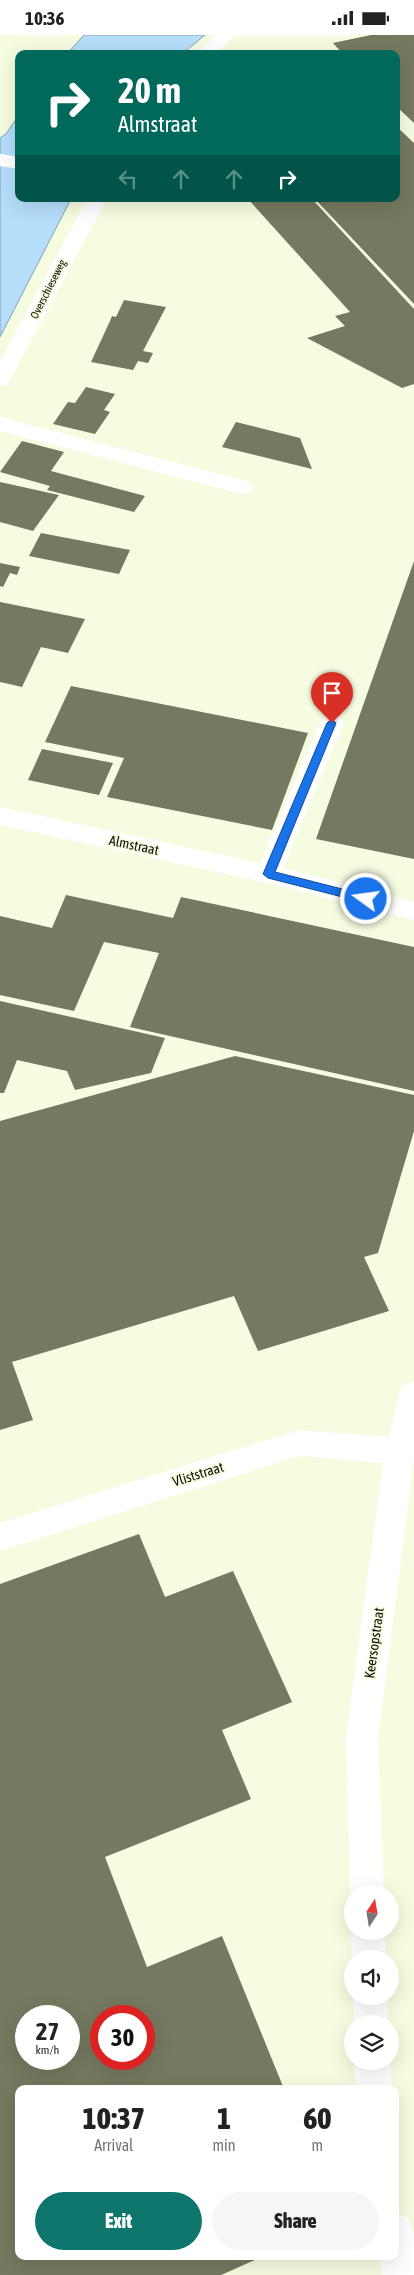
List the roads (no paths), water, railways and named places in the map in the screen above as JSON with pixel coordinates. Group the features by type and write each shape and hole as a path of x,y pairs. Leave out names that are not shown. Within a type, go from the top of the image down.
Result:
{"street":[{"path":"210,50 227,35"},
{"path":"0,160 15,162"},
{"name":"Overschieseweg","path":"0,380 61,261 95,202"},
{"path":"0,424 242,487"},
{"path":"268,874 332,723"},
{"name":"Almstraat","path":"0,816 268,874 414,911"},
{"name":"Keersopstraat","path":"367,1885 362,1738 400,1451 414,1394"},
{"name":"Vliststraat","path":"0,1537 299,1443 400,1451"},
{"path":"373,2070 374,2085"},
{"path":"399,2256 402,2275"}],"water":[{"path":"84,35 205,35 187,50 71,50"},
{"path":"15,121 15,202 69,202 0,337 0,138 6,134"}]}
